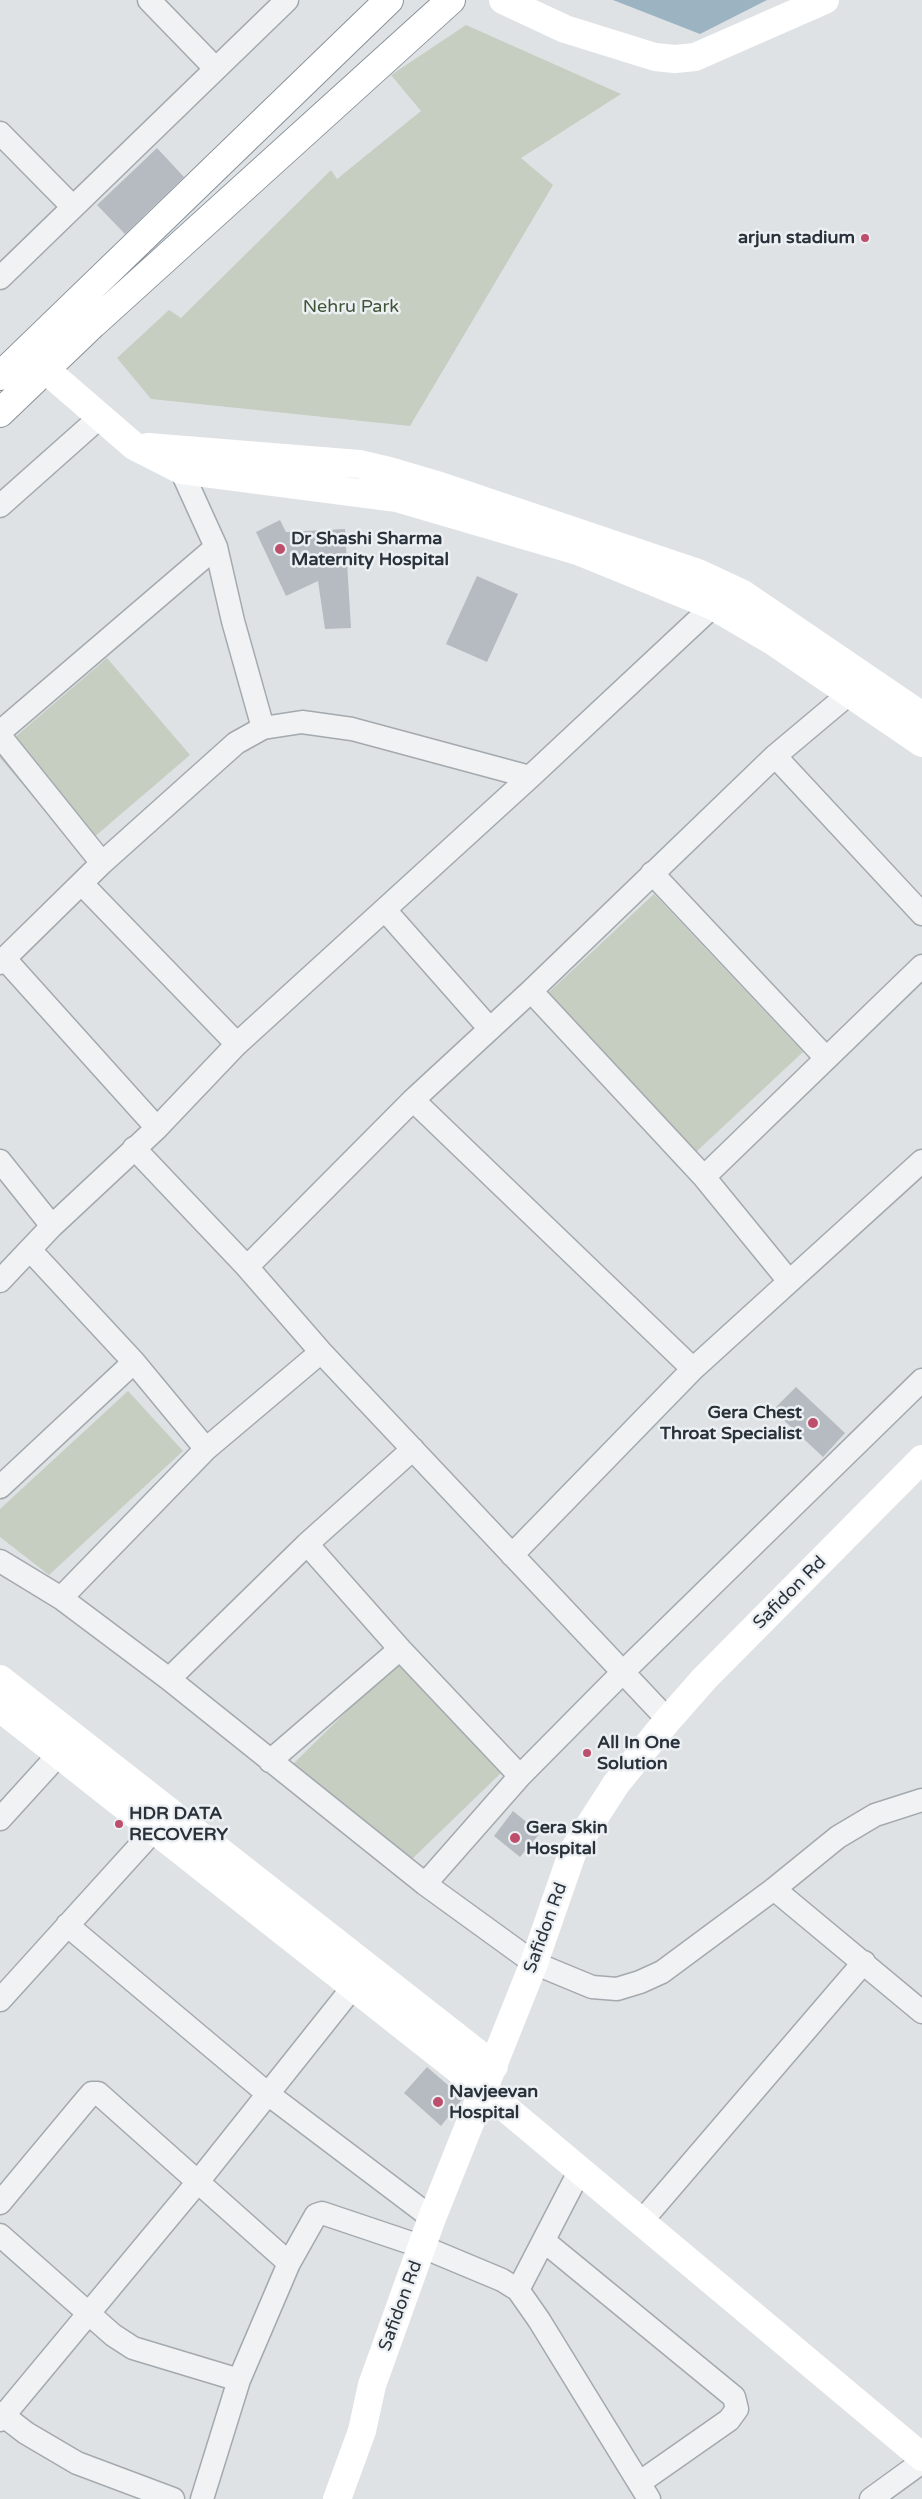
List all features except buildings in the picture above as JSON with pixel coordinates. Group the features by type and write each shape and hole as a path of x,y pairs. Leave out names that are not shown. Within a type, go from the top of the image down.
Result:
{"main road":[{"path":"0,376 389,0"},
{"path":"0,414 93,324 451,0"},
{"path":"503,0 564,29 655,57 675,59 695,57 825,0"},
{"path":"28,348 46,370 99,418 134,446 181,470 397,498 719,595 743,594 922,716"},
{"path":"134,446 358,464 440,486 624,548 719,595 774,642 922,743"},
{"name":"Safidon Rd","path":"337,2499 362,2431 372,2385 432,2218 534,1963 573,1851 616,1784 704,1679 922,1459"},
{"path":"0,1679 155,1829 353,1987 489,2078"},
{"path":"0,1708 67,1745 489,2078 580,2170 922,2457"},
{"name":"Safidon Rd","path":"321,2499 352,2417 372,2385"}],"street":[{"path":"0,278 72,206 287,0"},
{"path":"158,3 215,68"},
{"path":"0,133 72,206"},
{"path":"0,506 99,418"},
{"path":"181,470 216,546 233,621 263,728"},
{"path":"0,732 216,546"},
{"path":"0,1281 52,1226 157,1128 237,1044 530,776 719,595"},
{"path":"247,1267 413,1100 531,991 774,756 850,693"},
{"path":"157,1128 2,961 102,863 236,743 263,728 302,722 352,729 530,776"},
{"path":"0,736 102,863"},
{"path":"774,756 922,914"},
{"path":"652,873 826,1058"},
{"path":"82,884 237,1044"},
{"path":"385,910 490,1029"},
{"path":"704,1177 922,966"},
{"path":"531,991 704,1177 789,1281"},
{"path":"413,1100 693,1369"},
{"path":"134,1148 247,1267 321,1352 668,1720"},
{"path":"0,1161 52,1226"},
{"path":"512,1555 693,1369 922,1161"},
{"path":"30,1250 134,1362 206,1449"},
{"path":"61,1598 206,1449 321,1352"},
{"path":"0,1487 134,1362"},
{"path":"425,1884 520,1776 622,1673 922,1380"},
{"path":"169,1679 307,1544 413,1449"},
{"path":"307,1544 400,1649 520,1776"},
{"path":"0,1561 61,1598 169,1679 425,1884 534,1963 592,1987 617,1989 640,1982 662,1972 774,1889 838,1837 875,1815 922,1800"},
{"path":"270,1761 400,1649"},
{"path":"0,1819 67,1745"},
{"path":"0,2000 155,1829"},
{"path":"774,1889 922,2012"},
{"path":"67,1925 268,2094 432,2218"},
{"path":"641,2222 864,1962"},
{"path":"173,2499 77,2463 1,2417 197,2183 353,1987"},
{"path":"0,2203 92,2093 98,2093 111,2102 197,2183 289,2263"},
{"path":"518,2290 580,2170"},
{"path":"202,2499 239,2380 289,2263 310,2223 316,2215 322,2213 423,2247 502,2280 518,2290 539,2320 644,2491 730,2420 738,2409 734,2397 544,2241"},
{"path":"0,2235 113,2335 133,2348 239,2380"},
{"path":"871,2499 922,2462"}],"green space":[{"name":"Nehru Park","path":"466,25 621,94 521,158 553,185 410,426 151,399 117,358 169,310 181,318 331,170 337,179 421,111 391,75"},
{"path":"107,658 190,755 79,850 0,758 0,750"},
{"path":"654,894 803,1052 681,1166 532,1008"},
{"path":"128,1391 183,1451 49,1575 0,1537 0,1509"},
{"path":"397,1662 503,1771 410,1861 290,1767"}],"water":[{"path":"613,0 767,0 700,34"}],"place":[{"name":"arjun stadium","path":"865,238"},
{"name":"Dr Shashi Sharma Maternity Hospital","path":"280,549"},
{"name":"Gera Chest Throat Specialist","path":"813,1423"},
{"name":"All In One Solution","path":"587,1753"},
{"name":"HDR DATA RECOVERY","path":"119,1824"},
{"name":"Gera Skin Hospital","path":"515,1838"},
{"name":"Navjeevan Hospital","path":"438,2102"}]}
